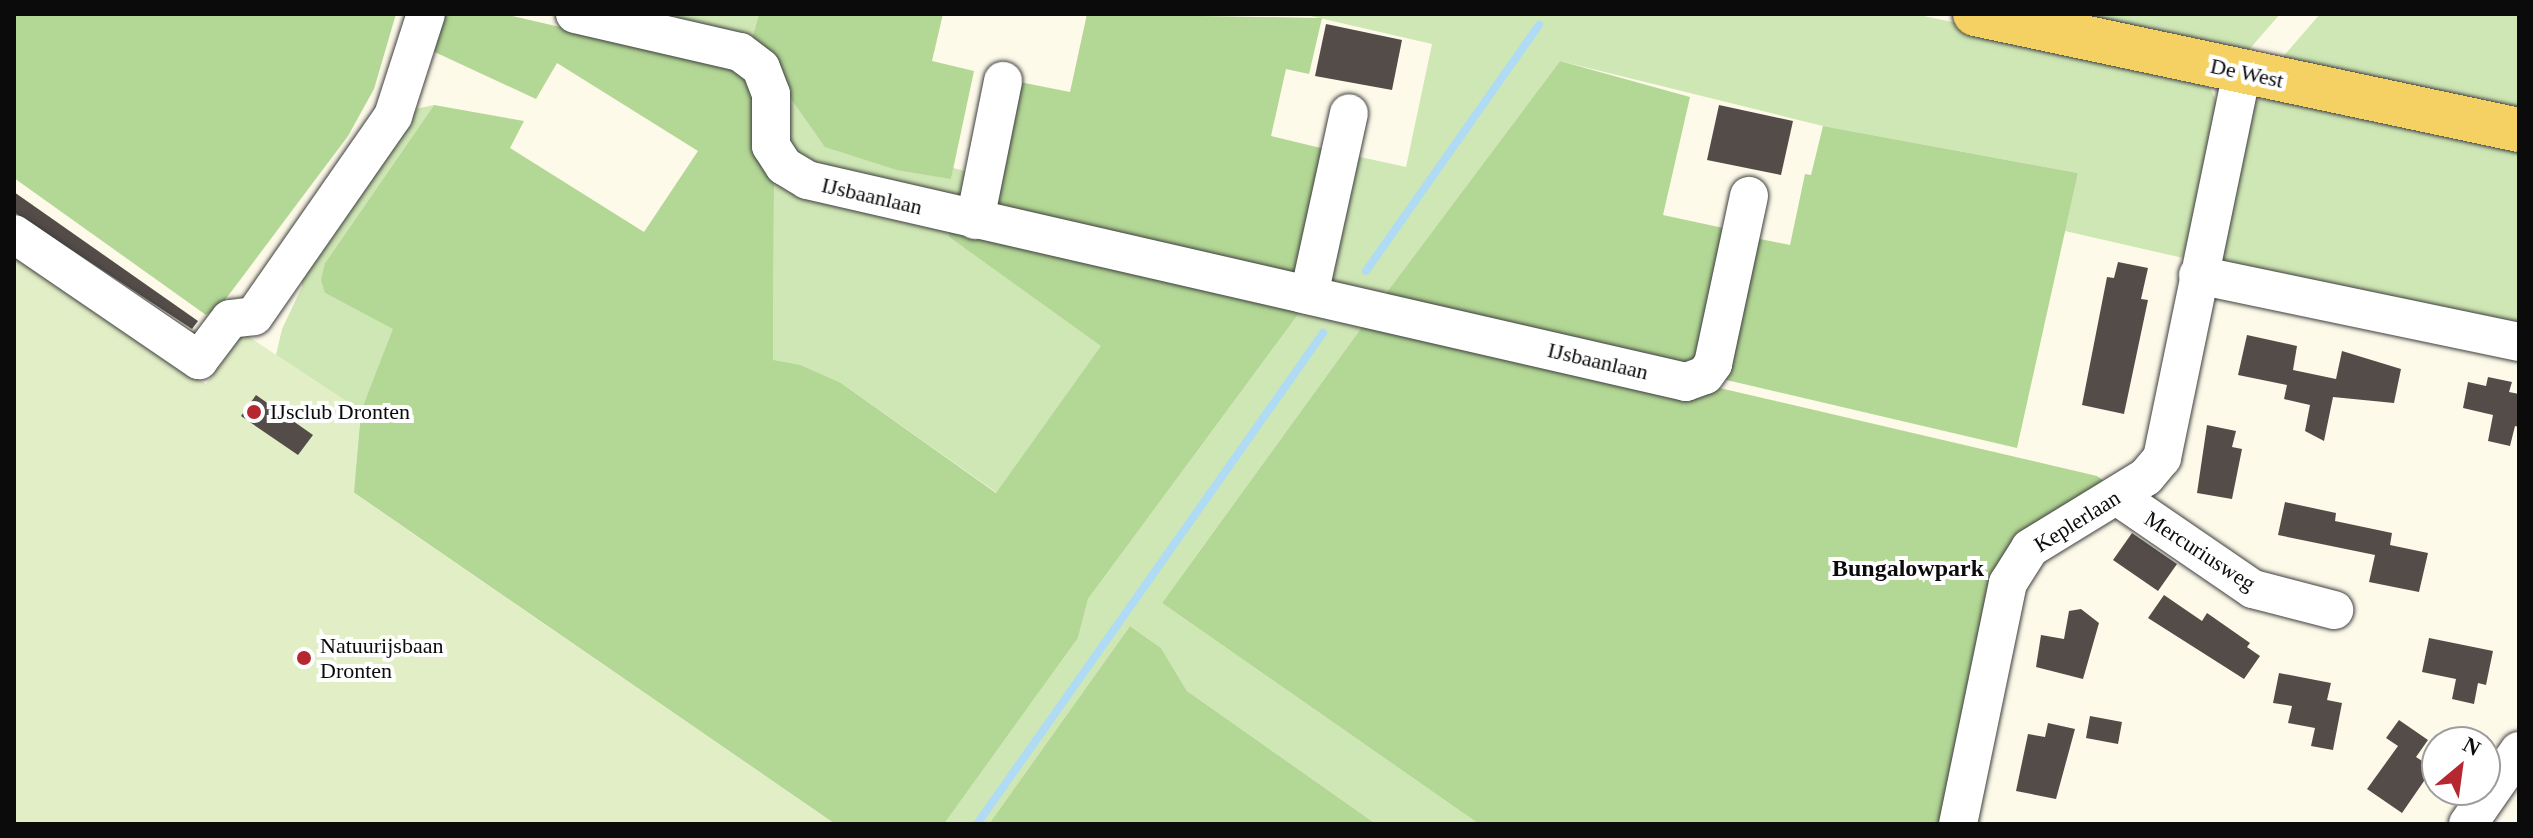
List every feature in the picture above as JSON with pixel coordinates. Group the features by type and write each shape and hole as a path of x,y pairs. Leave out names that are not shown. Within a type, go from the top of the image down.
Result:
{"main road":[{"name":"De West","path":"1975,14 2519,130"}],"street":[{"path":"14,234 199,360 230,319 254,316 393,116 426,14"},
{"name":"IJsbaanlaan","path":"575,14 740,52 761,68 771,94 771,146 784,166 807,180 1686,382 1705,375 1713,364 1749,196"},
{"name":"Keplerlaan","path":"1958,824 2008,583 2030,548 2117,496 2162,458 2242,72"},
{"path":"975,220 1003,81"},
{"path":"1309,295 1349,113"},
{"path":"2198,275 2519,342"},
{"name":"Mercuriusweg","path":"2117,496 2253,589 2334,610"},
{"path":"2468,824 2519,751"}],"green space":[{"path":"14,14 396,14 374,89 348,136 222,304 206,315 14,178"},
{"path":"436,14 504,14 746,70 774,181 773,360 800,365 841,383 996,493 1101,346 949,237 947,221 1305,305 1088,599 1078,638 944,824 835,824 353,492 361,411 393,329 325,293 321,280 325,263 434,105 524,121 510,148 644,232 698,151 557,63 536,99 426,48"},
{"path":"675,14 759,14 751,42 678,21"},
{"path":"759,14 943,14 932,61 974,71 951,179 897,170 825,147 751,42"},
{"path":"1087,14 1322,18 1309,74 1286,69 1271,136 1329,150 1296,274 997,206 1015,81 1070,92"},
{"path":"1302,14 1914,14 2196,73 2207,80 2219,108 2183,258 2065,231 2078,173 1823,126 1560,61 1381,300 1331,283 1351,155 1406,167 1432,44"},
{"path":"2028,14 2280,14 2240,60"},
{"path":"2320,14 2519,14 2519,117 2274,67"},
{"path":"1560,61 1690,97 1663,215 1728,229 1701,357 1690,368 1381,300"},
{"path":"784,89 951,179 953,168 973,173 961,196 809,165 791,152"},
{"path":"2262,98 2519,148 2519,329 2213,262 2248,107"},
{"path":"434,105 325,263 325,293 394,329 361,411 276,355 282,329 302,287 302,270 406,111"},
{"path":"1823,126 2078,173 2017,448 1718,378 1750,237 1790,245 1805,174 1811,175"},
{"path":"774,181 947,221 949,237 1102,346 997,493 841,383 773,361"},
{"name":"Natuurijsbaan Dronten","path":"14,249 206,384 243,333 361,411 354,493 835,824 14,824"},
{"path":"1305,305 1367,320 1162,603 1479,824 1376,824 1187,691 1161,648 1130,626 989,824 944,824 1078,638 1088,599"},
{"path":"1367,320 1711,386 2097,476 2104,481 2034,529 1945,824 1479,824 1162,603"},
{"path":"1130,626 1161,648 1187,691 1376,824 989,824"}],"building":[{"path":"1326,24 1402,40 1392,90 1315,76"},
{"path":"1719,105 1793,121 1781,175 1707,160"},
{"path":"14,192 198,321 192,329 14,212"},
{"path":"2118,262 2148,268 2141,299 2148,300 2124,414 2082,405 2107,277 2114,278"},
{"path":"2247,335 2297,346 2293,370 2336,379 2342,351 2401,369 2394,403 2333,397 2324,441 2305,431 2310,405 2284,399 2287,385 2238,375"},
{"path":"2488,377 2512,382 2509,392 2519,394 2519,427 2515,426 2510,446 2488,441 2493,415 2463,408 2468,382 2486,386"},
{"path":"256,395 313,435 298,455 241,416"},
{"path":"2207,425 2236,431 2232,447 2242,449 2232,499 2197,493"},
{"path":"2285,502 2336,513 2335,521 2392,533 2390,545 2428,553 2419,592 2369,582 2375,555 2278,535"},
{"path":"2132,533 2177,564 2158,591 2113,560"},
{"path":"2164,595 2202,621 2207,613 2250,643 2247,647 2260,656 2244,679 2148,618"},
{"path":"2081,609 2099,623 2083,679 2036,667 2041,635 2064,639 2069,611"},
{"path":"2429,638 2493,651 2486,685 2478,683 2474,704 2452,699 2456,679 2422,672"},
{"path":"2279,673 2331,683 2327,700 2342,703 2333,750 2311,746 2315,728 2288,723 2292,706 2273,703"},
{"path":"2090,716 2122,722 2118,744 2086,738"},
{"path":"2399,720 2421,735 2421,750 2416,757 2421,760 2421,785 2402,813 2367,789 2398,746 2386,738"},
{"path":"2048,723 2075,729 2056,799 2016,791 2028,734 2045,737"}],"waterway":[{"path":"1366,271 1539,25"},
{"path":"977,824 1323,333"}],"place":[{"name":"IJsclub Dronten","path":"254,412"},
{"name":"Natuurijsbaan Dronten","path":"304,658"}],"district":[{"name":"Bungalowpark","path":"1908,569"}]}
